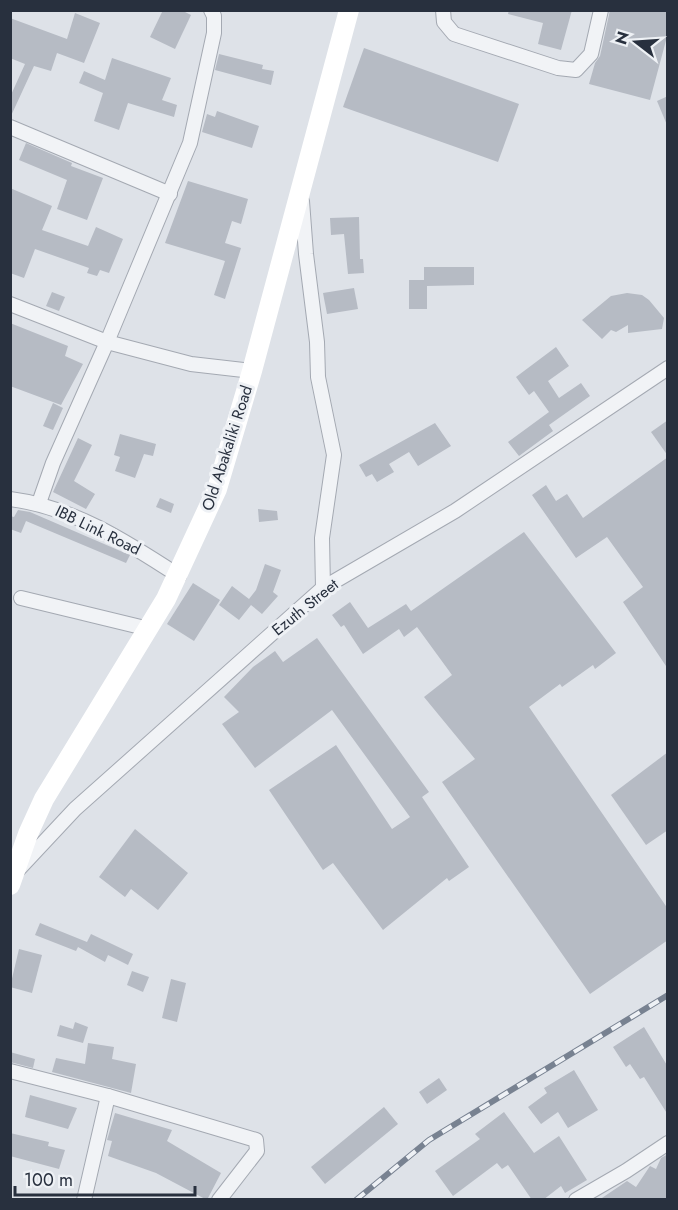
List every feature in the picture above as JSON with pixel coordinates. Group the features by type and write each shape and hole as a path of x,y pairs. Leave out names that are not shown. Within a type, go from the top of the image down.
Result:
{"main road":[{"name":"Old Abakaliki Road","path":"11,881 44,799 179,576 217,489 252,371 349,10"}],"street":[{"path":"443,10 444,22 454,34 558,68 576,70 591,54 601,10"},
{"path":"39,502 53,463 107,342 190,143 206,81 214,33 212,13"},
{"path":"10,127 170,194"},
{"path":"302,189 306,254 317,342 318,377 334,455 322,538 323,588"},
{"path":"10,304 107,342 191,364 252,371"},
{"name":"Ezuth Street","path":"11,881 75,809 323,588 455,511 668,368"},
{"name":"IBB Link Road","path":"10,498 39,502 95,526 134,547 179,576"},
{"path":"21,598 149,629"},
{"path":"10,1071 108,1096 256,1140 257,1151 219,1200"},
{"path":"84,1200 108,1096"},
{"path":"576,1200 668,1143"}],"building":[{"path":"163,10 181,10 191,15 175,49 150,37"},
{"path":"509,10 572,10 561,50 538,44 543,23 508,14"},
{"path":"610,10 668,12 668,33 650,100 589,84 595,63 600,56"},
{"path":"75,13 100,23 84,63 57,53 51,71 34,66 10,118 10,97 25,64 10,58 10,18 67,39"},
{"path":"364,48 519,104 498,162 343,107"},
{"path":"219,54 263,65 262,69 274,71 271,85 215,70"},
{"path":"112,58 171,78 162,100 177,105 174,117 128,103 119,130 94,121 103,93 79,83 84,71 105,80"},
{"path":"668,96 668,125 667,125 657,101"},
{"path":"217,111 259,126 252,148 202,132 207,114 215,117"},
{"path":"26,143 72,163 71,166 103,178 87,220 57,209 67,180 19,160"},
{"path":"188,181 248,199 241,224 232,221 225,243 241,248 225,299 214,295 225,261 165,243"},
{"path":"10,188 52,206 42,230 88,246 96,227 123,239 109,273 100,270 97,276 87,273 89,268 35,249 24,278 10,273"},
{"path":"359,217 360,259 363,259 364,273 348,274 344,234 331,235 330,218"},
{"path":"424,267 474,267 474,285 427,286 427,309 409,309 409,280 424,280"},
{"path":"354,288 358,309 327,314 323,293"},
{"path":"52,292 65,297 59,311 46,306"},
{"path":"627,293 642,295 649,300 664,318 662,329 628,333 628,325 616,332 611,330 602,339 582,320 611,296"},
{"path":"10,323 68,346 65,356 83,364 61,405 10,386"},
{"path":"556,347 569,366 548,381 559,398 581,383 590,396 549,425 553,431 519,456 508,442 549,412 534,391 529,395 516,377"},
{"path":"53,403 63,408 53,430 43,426"},
{"path":"668,420 668,456 651,432"},
{"path":"435,423 451,446 418,466 409,452 389,464 394,472 377,482 372,474 366,477 359,465"},
{"path":"120,434 156,444 153,456 144,454 135,478 115,471 120,457 114,455"},
{"path":"78,438 92,445 74,481 95,494 86,509 53,492"},
{"path":"668,457 668,669 623,602 643,587 607,537 576,558 532,495 546,485 556,501 567,494 583,518"},
{"path":"160,498 174,504 171,513 156,507"},
{"path":"258,509 277,511 278,520 259,522"},
{"path":"18,510 30,512 130,555 126,563 26,521 21,533 10,529 10,516 14,517"},
{"path":"524,532 616,653 595,669 593,665 562,687 560,684 529,707 668,909 668,940 590,994 442,782 475,759 424,697 452,675 417,627 404,637 399,629 363,654 344,625 341,627 332,615 350,602 368,628 406,604 411,611"},
{"path":"265,564 281,570 273,592 278,596 262,614 251,605 239,620 219,605 232,586 249,599 256,590"},
{"path":"193,583 220,600 194,641 167,624"},
{"path":"317,638 429,792 422,797 469,867 449,881 447,878 383,930 333,863 323,870 269,790 336,745 392,829 410,817 332,710 255,768 222,724 239,712 224,697 253,667 275,651 283,662"},
{"path":"668,752 668,830 646,845 611,795"},
{"path":"135,829 188,873 158,910 131,889 125,897 99,877"},
{"path":"40,923 87,942 91,934 133,954 128,965 108,955 105,962 78,947 76,951 35,935"},
{"path":"19,949 42,955 32,993 10,987"},
{"path":"132,971 149,977 143,992 127,985"},
{"path":"171,979 186,983 177,1022 162,1018"},
{"path":"75,1022 88,1027 83,1043 57,1036 60,1025 73,1029"},
{"path":"644,1027 668,1067 668,1115 644,1077 640,1079 630,1064 626,1067 613,1047"},
{"path":"88,1043 114,1047 112,1059 136,1064 131,1093 52,1072 56,1058 85,1064"},
{"path":"10,1052 35,1059 33,1068 10,1062"},
{"path":"574,1070 598,1110 568,1128 558,1112 541,1124 528,1107 547,1093 544,1088"},
{"path":"439,1078 447,1090 427,1104 419,1092"},
{"path":"30,1095 77,1108 68,1129 25,1117"},
{"path":"384,1107 398,1124 325,1184 311,1167"},
{"path":"504,1112 534,1153 559,1136 587,1180 565,1193 561,1186 543,1200 532,1200 508,1165 502,1169 497,1163 453,1196 435,1171 480,1139 475,1134"},
{"path":"115,1113 172,1130 167,1141 221,1173 207,1200 156,1173 108,1156 112,1141 107,1140"},
{"path":"10,1133 49,1142 48,1146 65,1150 59,1169 10,1156"},
{"path":"668,1154 668,1200 599,1200 627,1181 636,1187 650,1166 656,1169 661,1158"}],"railway":[{"path":"356,1200 429,1140 668,995"}]}
